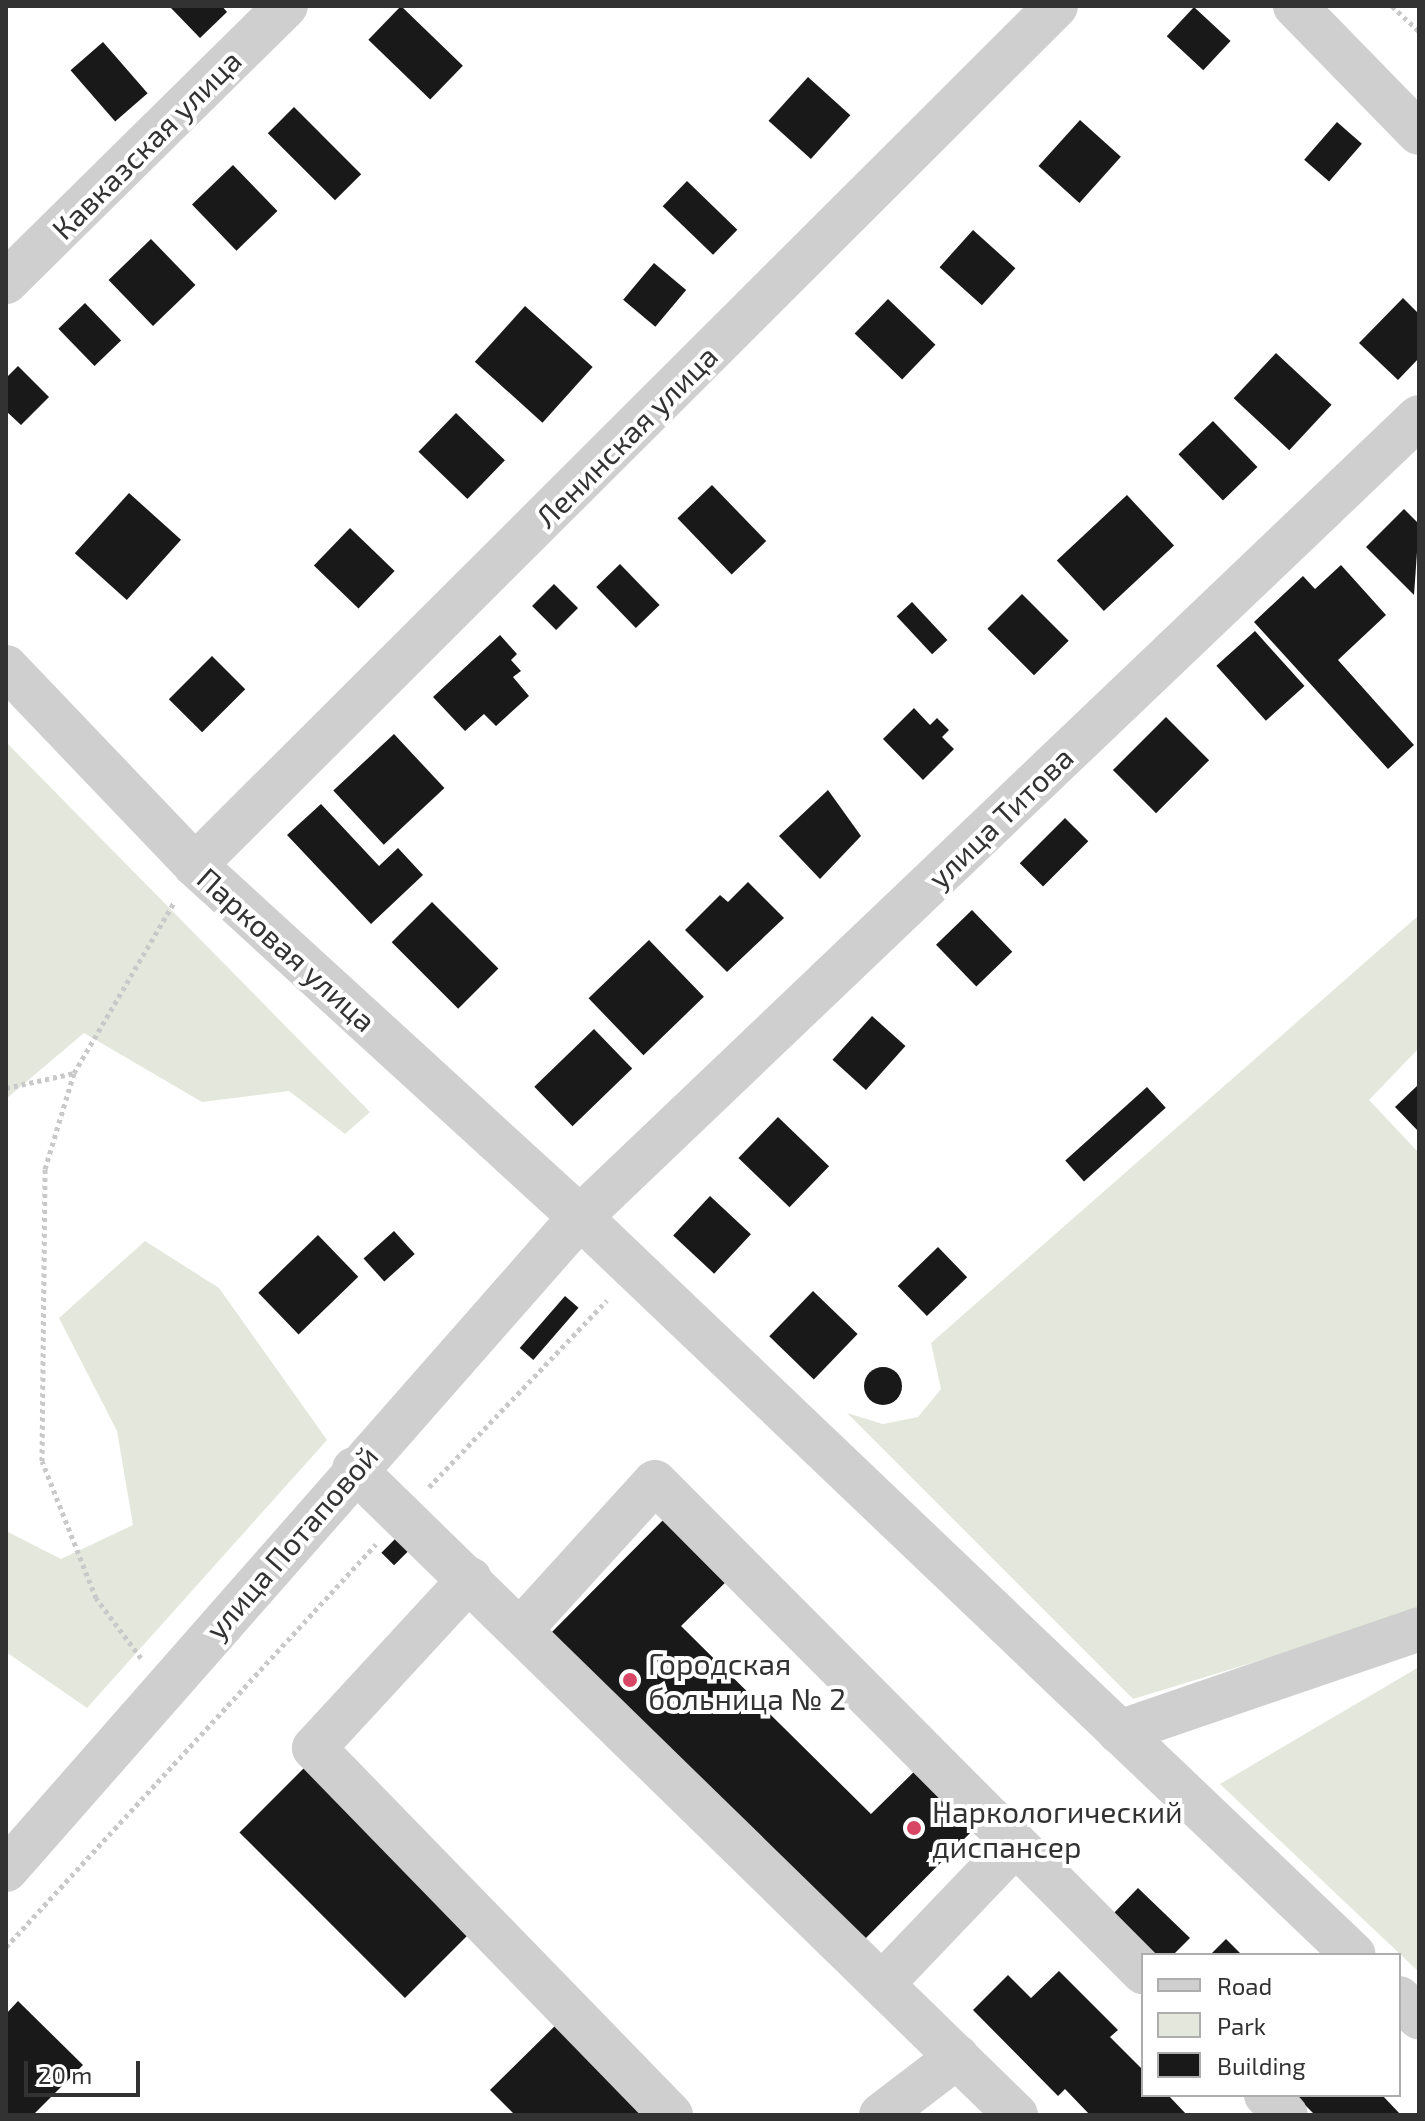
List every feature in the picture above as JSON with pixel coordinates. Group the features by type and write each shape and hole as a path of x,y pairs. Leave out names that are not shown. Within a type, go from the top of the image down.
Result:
{"street":[{"name":"Кавказская улица","path":"6,282 286,6"},
{"name":"Ленинская улица","path":"195,865 1056,6"},
{"path":"1295,6 1419,133"},
{"name":"улица Титова","path":"580,1217 1419,417"},
{"name":"Парковая улица","path":"6,667 195,865 580,1217 1352,1953"},
{"name":"улица Потаповой","path":"6,1870 354,1469 580,1217"},
{"path":"354,1469 522,1628 1016,2115"},
{"path":"522,1628 655,1482 1141,1970"},
{"path":"470,1579 314,1748 671,2115"},
{"path":"1119,1732 1419,1629"},
{"path":"883,1983 1016,1844"},
{"path":"1401,2000 1419,2017"},
{"path":"881,2115 957,2057"},
{"path":"1268,2097 1286,2115"}],"path":[{"path":"1392,6 1419,31"},
{"path":"165,1688 96,1598 42,1461 45,1169 74,1073 195,865"},
{"path":"6,1088 74,1073"},
{"path":"452,1462 635,1270"},
{"path":"6,1947 402,1516"}],"green space":[{"path":"6,742 370,1112 345,1134 289,1091 202,1102 84,1033 6,1099"},
{"path":"1419,915 1419,1048 1369,1100 1419,1153 1419,1612 1133,1699 847,1413 883,1424 918,1417 941,1389 931,1343"},
{"path":"145,1241 219,1288 327,1440 87,1708 6,1652 6,1531 61,1559 133,1525 117,1431 59,1318"},
{"path":"1419,1667 1419,1972 1401,1953 1220,1784"}],"building":[{"path":"169,6 222,6 227,12 200,38"},
{"path":"401,6 463,66 430,100 368,40"},
{"path":"1194,7 1231,41 1203,70 1167,36"},
{"path":"103,42 148,93 115,122 71,70"},
{"path":"808,77 850,115 811,159 769,121"},
{"path":"294,107 361,174 335,200 268,133"},
{"path":"1080,120 1121,157 1079,203 1039,166"},
{"path":"1337,122 1362,144 1329,181 1304,160"},
{"path":"233,165 277,211 236,251 192,205"},
{"path":"687,181 737,230 713,255 663,206"},
{"path":"973,230 1015,268 982,305 940,267"},
{"path":"151,239 195,285 153,326 109,280"},
{"path":"654,263 686,290 655,327 623,300"},
{"path":"1403,298 1419,314 1419,358 1398,380 1359,343"},
{"path":"888,299 935,345 902,379 855,334"},
{"path":"85,303 121,340 95,366 58,329"},
{"path":"525,306 593,367 542,423 475,362"},
{"path":"1276,353 1332,405 1289,450 1234,398"},
{"path":"18,366 49,397 21,425 6,411 6,378"},
{"path":"456,413 505,460 467,499 418,452"},
{"path":"1213,421 1257,467 1223,500 1178,454"},
{"path":"712,485 766,541 732,574 677,518"},
{"path":"129,493 181,540 127,600 75,553"},
{"path":"1127,495 1174,545 1104,611 1057,560"},
{"path":"1404,509 1419,524 1414,595 1366,547"},
{"path":"350,528 395,571 358,608 314,565"},
{"path":"620,564 660,605 636,628 596,587"},
{"path":"1341,565 1386,615 1338,660 1414,745 1388,769 1254,622 1303,576 1315,589"},
{"path":"554,584 578,608 556,630 532,606"},
{"path":"1022,594 1069,641 1034,675 987,629"},
{"path":"912,602 947,640 932,654 897,616"},
{"path":"1255,631 1305,686 1266,721 1216,666"},
{"path":"500,635 517,654 511,660 521,671 513,677 529,696 496,726 484,714 465,731 433,697"},
{"path":"212,656 245,689 202,732 169,699"},
{"path":"914,708 930,725 937,718 949,730 942,737 954,749 923,780 883,739"},
{"path":"1166,717 1209,760 1156,813 1113,770"},
{"path":"394,734 444,788 384,845 333,791"},
{"path":"828,790 861,836 820,879 779,836"},
{"path":"321,804 379,866 398,848 423,875 371,924 287,835"},
{"path":"1065,818 1088,841 1043,887 1020,863"},
{"path":"748,882 784,918 727,972 685,930 720,895 728,902"},
{"path":"432,902 498,968 458,1009 392,942"},
{"path":"972,910 1012,952 976,986 936,945"},
{"path":"649,940 704,997 643,1055 589,998"},
{"path":"872,1016 905,1046 866,1090 833,1060"},
{"path":"594,1029 632,1069 573,1126 534,1087"},
{"path":"1419,1084 1419,1132 1395,1107"},
{"path":"1147,1087 1166,1108 1084,1181 1065,1161"},
{"path":"778,1117 829,1166 789,1207 738,1158"},
{"path":"710,1196 751,1234 714,1274 673,1235"},
{"path":"394,1231 415,1254 384,1281 364,1258"},
{"path":"318,1235 358,1277 299,1334 258,1293"},
{"path":"938,1247 967,1277 927,1316 898,1286"},
{"path":"813,1291 858,1334 814,1379 769,1336"},
{"path":"565,1296 579,1308 533,1360 520,1348"},
{"path":"883,1367 896,1373 902,1386 896,1399 883,1405 870,1399 864,1386 870,1373"},
{"path":"671,1512 734,1574 681,1626 871,1814 924,1762 983,1820 861,1943 549,1635"},
{"path":"404,1530 417,1543 394,1565 381,1553"},
{"path":"313,1759 478,1924 405,1998 239,1833"},
{"path":"1138,1888 1190,1938 1175,1953 1148,1953 1111,1916"},
{"path":"1226,1939 1240,1953 1212,1953"},
{"path":"1059,1971 1118,2030 1110,2037 1141,2068 1141,2097 1170,2097 1187,2115 1090,2115 1065,2089 1058,2096 973,2010 1008,1975 1031,1998"},
{"path":"18,2001 83,2065 33,2115 6,2115 6,2014"},
{"path":"563,2018 649,2115 515,2115 490,2090"},
{"path":"1297,2097 1384,2097 1401,2115 1315,2115"}],"place":[{"name":"Городская больница № 2","path":"630,1680"},
{"name":"Наркологический диспансер","path":"914,1828"}]}
